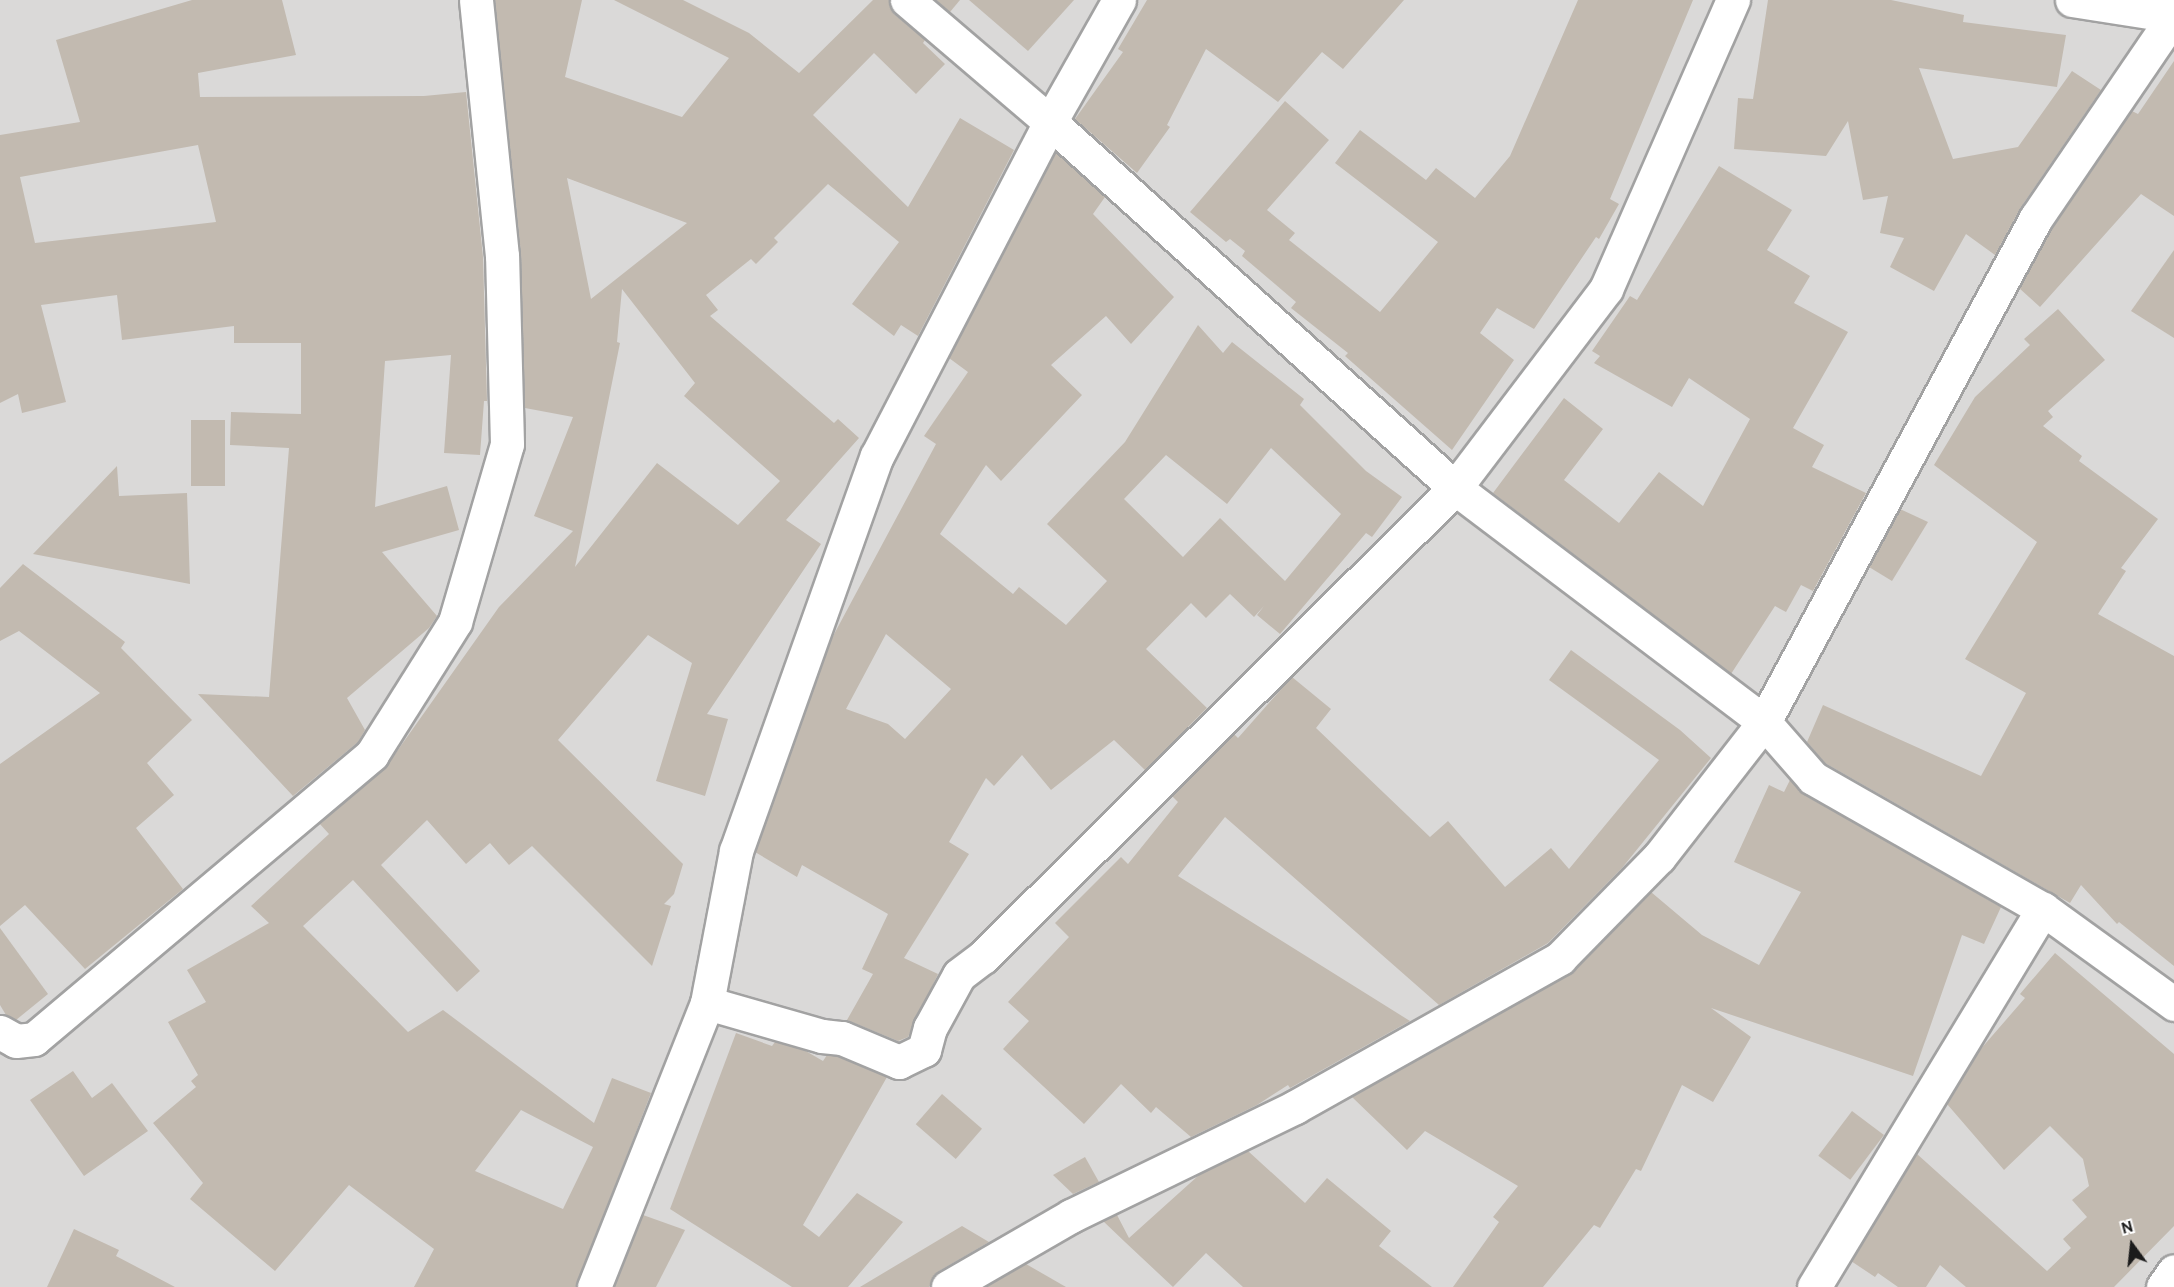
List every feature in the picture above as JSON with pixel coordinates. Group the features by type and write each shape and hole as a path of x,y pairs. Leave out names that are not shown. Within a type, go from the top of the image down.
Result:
{"street":[{"path":"0,1032 16,1041 34,1039 372,754 455,622 507,444 502,256 476,0"},
{"path":"907,0 1050,122 1455,488 1764,722 1813,778 2043,909 2174,1005"},
{"path":"594,1287 707,1003 736,851 877,456 1050,122 1119,0"},
{"path":"707,1003 822,1036 842,1038 899,1062 924,1050 930,1028 959,975 983,957 1455,488 1606,289 1733,0"},
{"path":"948,1287 1071,1216 1295,1107 1560,958 1659,857 1764,722 2036,218 2174,16 2072,0"},
{"path":"1814,1287 2043,909"},
{"path":"2163,1287 2174,1271"}],"shaded area":[{"path":"0,0 2174,0 2174,1287 0,1287"}],"building":[{"path":"192,0 282,0 296,55 198,73 200,97 424,96 466,92 483,257 487,401 484,401 480,455 444,453 451,355 385,361 375,507 447,486 459,530 382,552 437,616 429,628 347,698 365,730 358,742 293,796 198,694 269,697 289,448 230,445 231,412 301,414 301,343 234,343 234,326 122,340 117,295 41,305 66,402 22,413 18,394 0,403 0,135 80,122 56,40","holes":["198,145 216,222 35,243 20,177"]},
{"path":"495,0 582,0 565,77 682,117 729,58 614,0 683,0 749,33 799,73 873,0 889,0 894,14 925,40 923,43 945,64 916,94 874,53 813,115 908,207 960,118 1014,150 918,336 901,325 894,336 852,304 899,242 828,184 774,238 778,242 756,264 751,259 706,295 718,310 710,316 834,423 838,419 859,438 786,520 821,544 707,714 728,719 705,796 656,781 692,663 648,635 558,740 683,864 674,894 664,904 671,906 652,966 532,846 509,865 490,843 466,864 427,820 381,865 480,971 457,992 353,880 303,926 408,1032 443,1010 594,1123 612,1078 651,1093 576,1287 414,1287 434,1249 349,1185 275,1271 190,1199 203,1183 153,1123 196,1087 191,1081 198,1075 168,1022 206,1002 187,970 269,923 251,906 329,834 319,823 388,764 499,607 573,531 534,516 573,417 525,408 521,254","holes":["567,178 687,223 591,299","622,289 695,383 684,396 780,481 738,525 657,463 575,567 620,343 617,342","521,1110 593,1147 563,1209 475,1171"]},
{"path":"936,0 960,0 950,12"},
{"path":"969,0 1074,0 1028,51"},
{"path":"1147,0 1404,0 1343,69 1322,52 1278,102 1206,49 1167,125 1170,127 1137,173 1075,119 1123,52 1118,49"},
{"path":"1578,0 1693,0 1610,199 1619,204 1599,239 1596,237 1534,329 1497,308 1480,333 1514,360 1452,450 1345,356 1348,353 1291,308 1296,302 1242,256 1245,251 1230,239 1226,242 1190,212 1285,101 1329,140 1267,210 1295,233 1289,240 1380,312 1438,242 1335,163 1360,130 1426,180 1436,168 1475,198 1510,156"},
{"path":"1768,0 1891,0 1964,15 1963,22 2066,35 2057,87 1919,68 1953,159 2018,147 2072,71 2101,90 2021,207 1995,255 1966,234 1934,291 1890,267 1904,238 1880,233 1888,196 1863,200 1848,121 1826,156 1734,149 1738,98 1753,99"},
{"path":"2174,61 2174,216 2141,194 2040,307 2019,288 2052,228 2132,111 2138,114"},
{"path":"1055,152 1105,197 1093,214 1174,297 1131,344 1106,316 1051,365 1082,395 1001,481 986,465 940,534 1013,594 1019,587 1066,625 1107,581 1047,524 1125,442 1198,325 1223,353 1232,342 1304,399 1300,405 1366,471 1402,497 1372,537 1366,533 1280,634 1257,615 1264,606 1254,617 1230,594 1206,618 1191,603 1146,649 1207,708 1145,770 1114,740 1051,790 1022,755 994,786 986,778 949,842 969,854 904,958 938,974 908,1037 898,1041 847,1020 873,974 862,969 888,914 802,865 797,877 755,852 832,638 936,444 924,436 968,372 949,358","holes":["1271,448 1341,514 1285,581 1220,518 1183,557 1124,499 1166,455 1227,504","886,634 951,689 905,739 888,724 846,709"]},
{"path":"1719,166 1792,210 1767,250 1810,276 1794,303 1848,332 1793,428 1824,445 1812,467 1866,493 1813,591 1801,585 1786,612 1775,606 1731,674 1493,493 1564,398 1603,429 1564,480 1619,523 1659,472 1703,506 1750,419 1689,378 1672,407 1594,363 1600,356 1592,351 1630,296 1637,300"},
{"path":"2174,250 2174,338 2131,311"},
{"path":"2058,309 2105,360 2048,411 2053,417 2043,426 2082,456 2079,461 2158,519 2121,568 2126,571 2098,614 2174,656 2174,966 2119,922 2117,924 2081,885 2070,903 1825,763 1807,742 1823,705 1981,776 2026,693 1965,659 2037,542 1934,465 1975,397 2030,345 2024,339"},
{"path":"191,420 225,420 225,486 191,486"},
{"path":"117,466 119,496 187,493 190,584 33,554"},
{"path":"1900,509 1928,522 1892,581 1869,567"},
{"path":"23,564 125,642 121,648 192,720 147,763 174,795 136,828 183,889 85,969 25,905 0,926 0,764 100,693 19,631 0,641 0,588"},
{"path":"1571,650 1680,730 1711,758 1622,868 1548,943 1439,1005 1225,817 1178,876 1410,1021 1290,1088 1288,1085 1257,1105 1191,1137 1156,1107 1151,1113 1121,1084 1084,1124 1003,1049 1029,1021 1008,1002 1069,937 1055,923 1121,857 1128,864 1178,802 1172,796 1234,734 1238,738 1292,677 1331,709 1316,728 1430,837 1448,821 1505,887 1551,848 1569,869 1659,760 1549,680"},
{"path":"1790,780 1804,794 2001,907 1984,944 1962,935 1913,1076 1711,1008 1751,1037 1713,1102 1682,1085 1641,1171 1636,1169 1600,1228 1594,1225 1543,1287 1453,1287 1499,1222 1493,1217 1518,1186 1425,1131 1407,1150 1352,1097 1569,974 1651,892 1702,935 1759,965 1801,892 1734,862 1769,785 1784,792"},
{"path":"0,928 48,994 16,1020 6,1015 0,1005"},
{"path":"2055,953 2174,1054 2174,1226 2114,1287 1966,1287 1940,1265 1926,1287 1898,1287 1878,1273 1875,1277 1851,1261 1917,1154 2047,1271 2071,1248 2063,1239 2087,1217 2072,1200 2089,1186 2083,1159 2050,1126 2004,1170 1947,1104 1979,1051 2025,998 2020,994"},
{"path":"736,1033 772,1046 775,1042 804,1050 823,1061 827,1055 837,1056 887,1077 803,1225 819,1237 857,1193 903,1222 848,1287 792,1287 670,1209"},
{"path":"73,1071 92,1098 112,1083 148,1131 84,1176 30,1100"},
{"path":"942,1094 982,1129 956,1159 916,1124"},
{"path":"1852,1111 1884,1135 1850,1180 1818,1156"},
{"path":"1248,1151 1305,1203 1327,1178 1391,1231 1379,1246 1432,1287 1243,1287 1206,1253 1173,1287 1103,1221 1117,1215 1129,1238 1199,1175"},
{"path":"1085,1157 1099,1182 1073,1194 1053,1175"},
{"path":"643,1215 685,1230 656,1287 614,1287"},
{"path":"962,1226 989,1242 939,1271 929,1287 860,1287"},
{"path":"74,1229 119,1250 116,1256 175,1287 47,1287"},
{"path":"1026,1264 1066,1287 986,1287"}]}
